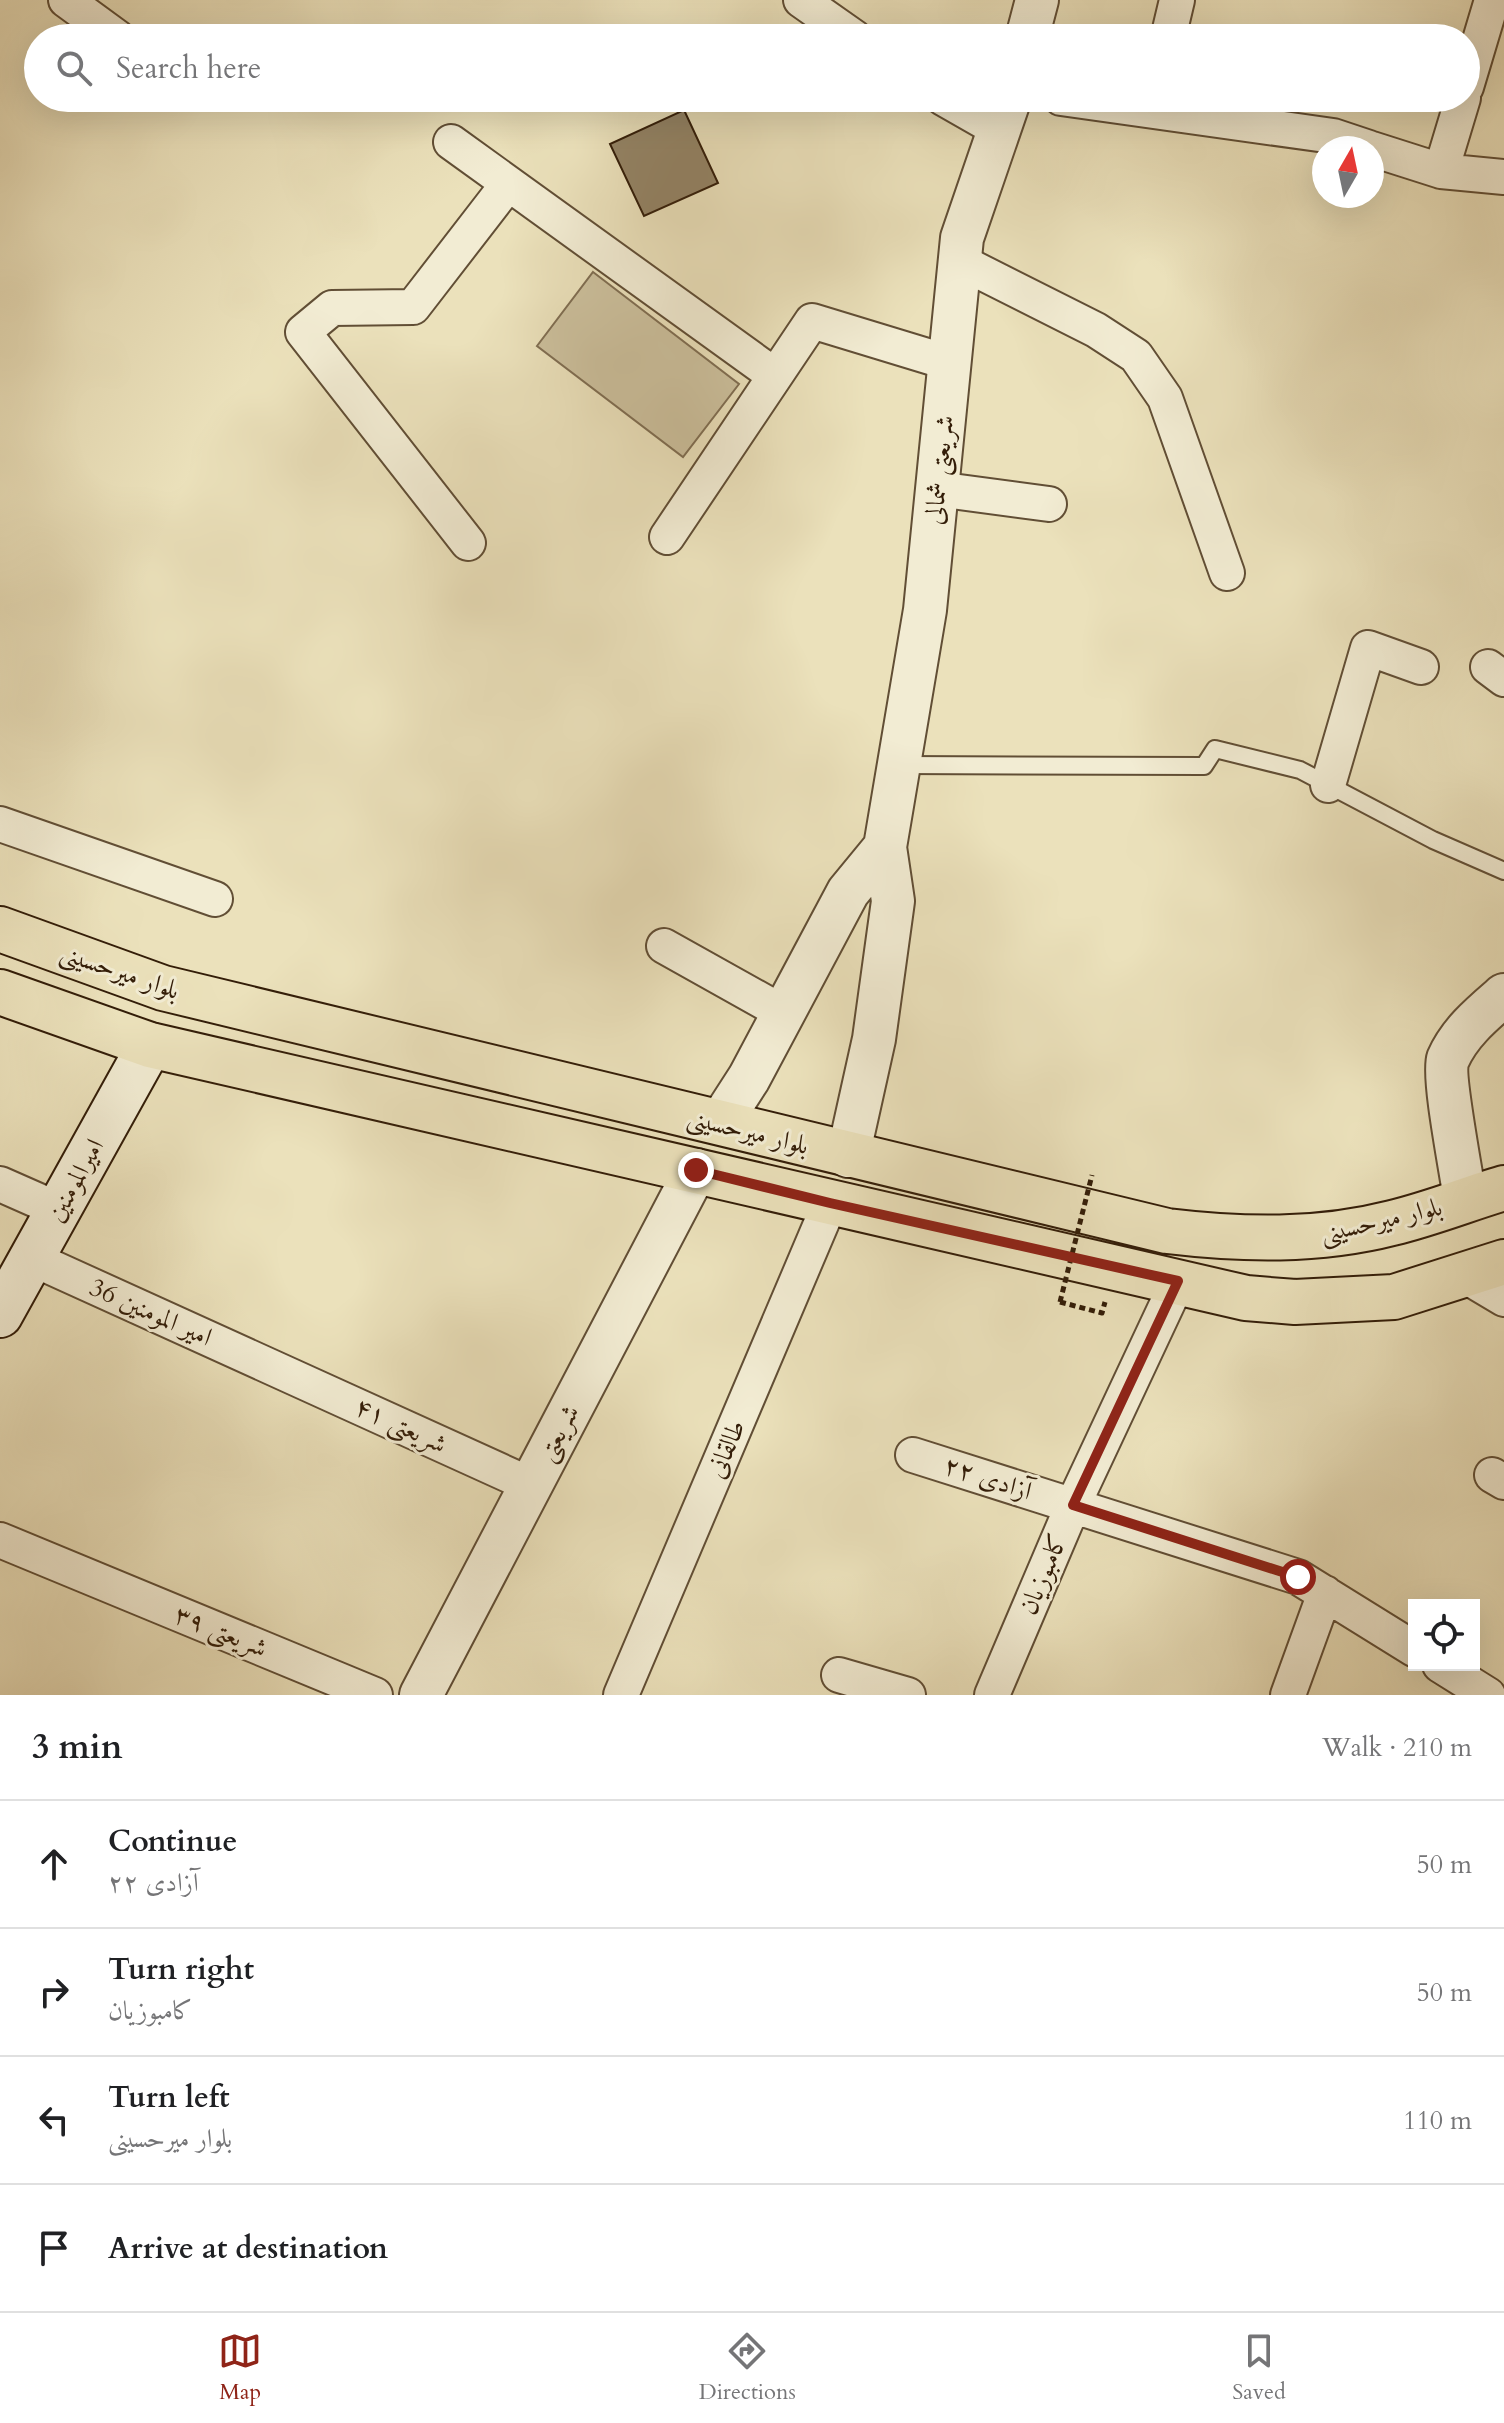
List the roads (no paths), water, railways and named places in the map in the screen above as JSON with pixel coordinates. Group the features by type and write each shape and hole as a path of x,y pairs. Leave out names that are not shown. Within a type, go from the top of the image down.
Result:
{"main road":[{"name":"بلوار میرحسینی","path":"0,929 163,988 1167,1231 1226,1238 1309,1237 1392,1223 1476,1227 1504,1262"},
{"name":"بلوار میرحسینی","path":"0,992 150,1045 1246,1298 1295,1302 1394,1297 1476,1227"},
{"name":"امیرالمومنین","path":"0,1315 150,1045"},
{"path":"830,1203 848,1156"},
{"path":"942,1228 975,1223 1253,1280 1330,1285 1404,1273 1476,1227 1504,1243"}],"street":[{"path":"66,0 99,24"},
{"path":"801,0 835,24"},
{"path":"1031,24 1037,0"},
{"path":"1171,24 1177,0"},
{"path":"1480,40 1492,0"},
{"path":"1198,112 1333,136"},
{"path":"1441,171 1459,112"},
{"name":"شریعتی شمالی","path":"848,1156 874,1039 893,901 885,847 925,610 962,238 1005,114"},
{"path":"451,142 774,375"},
{"path":"1384,153 1441,171 1504,177"},
{"path":"468,543 303,332 332,308 413,307 508,184"},
{"path":"959,261 1096,330 1136,356 1165,398 1227,573"},
{"path":"667,537 812,321 950,363"},
{"path":"937,489 1049,504"},
{"path":"1328,785 1368,648 1421,667"},
{"path":"0,824 215,899"},
{"name":"شریعتی شمالی","path":"720,1123 749,1078 848,892 885,847"},
{"path":"664,946 782,1012"},
{"path":"1503,999 1469,1026 1447,1062 1451,1113 1476,1227 1504,1299"},
{"name":"شریعتی","path":"421,1695 696,1170"},
{"path":"0,1184 59,1210"},
{"name":"طالقانی","path":"621,1695 830,1203"},
{"name":"امیر المومنین 36","path":"31,1258 270,1366"},
{"name":"کامبوزیان","path":"992,1695 1073,1505 1178,1281"},
{"name":"شریعتی ۴۱","path":"270,1366 531,1485"},
{"name":"آزادی ۲۲","path":"913,1455 1298,1577 1408,1645"},
{"name":"شریعتی ۳۹","path":"0,1540 375,1695"},
{"path":"1288,1695 1325,1593"},
{"path":"1450,1671 1488,1695"},
{"path":"839,1675 908,1695"}],"lane":[{"path":"900,765 1204,766 1215,749 1300,770 1433,840 1504,871"}]}
